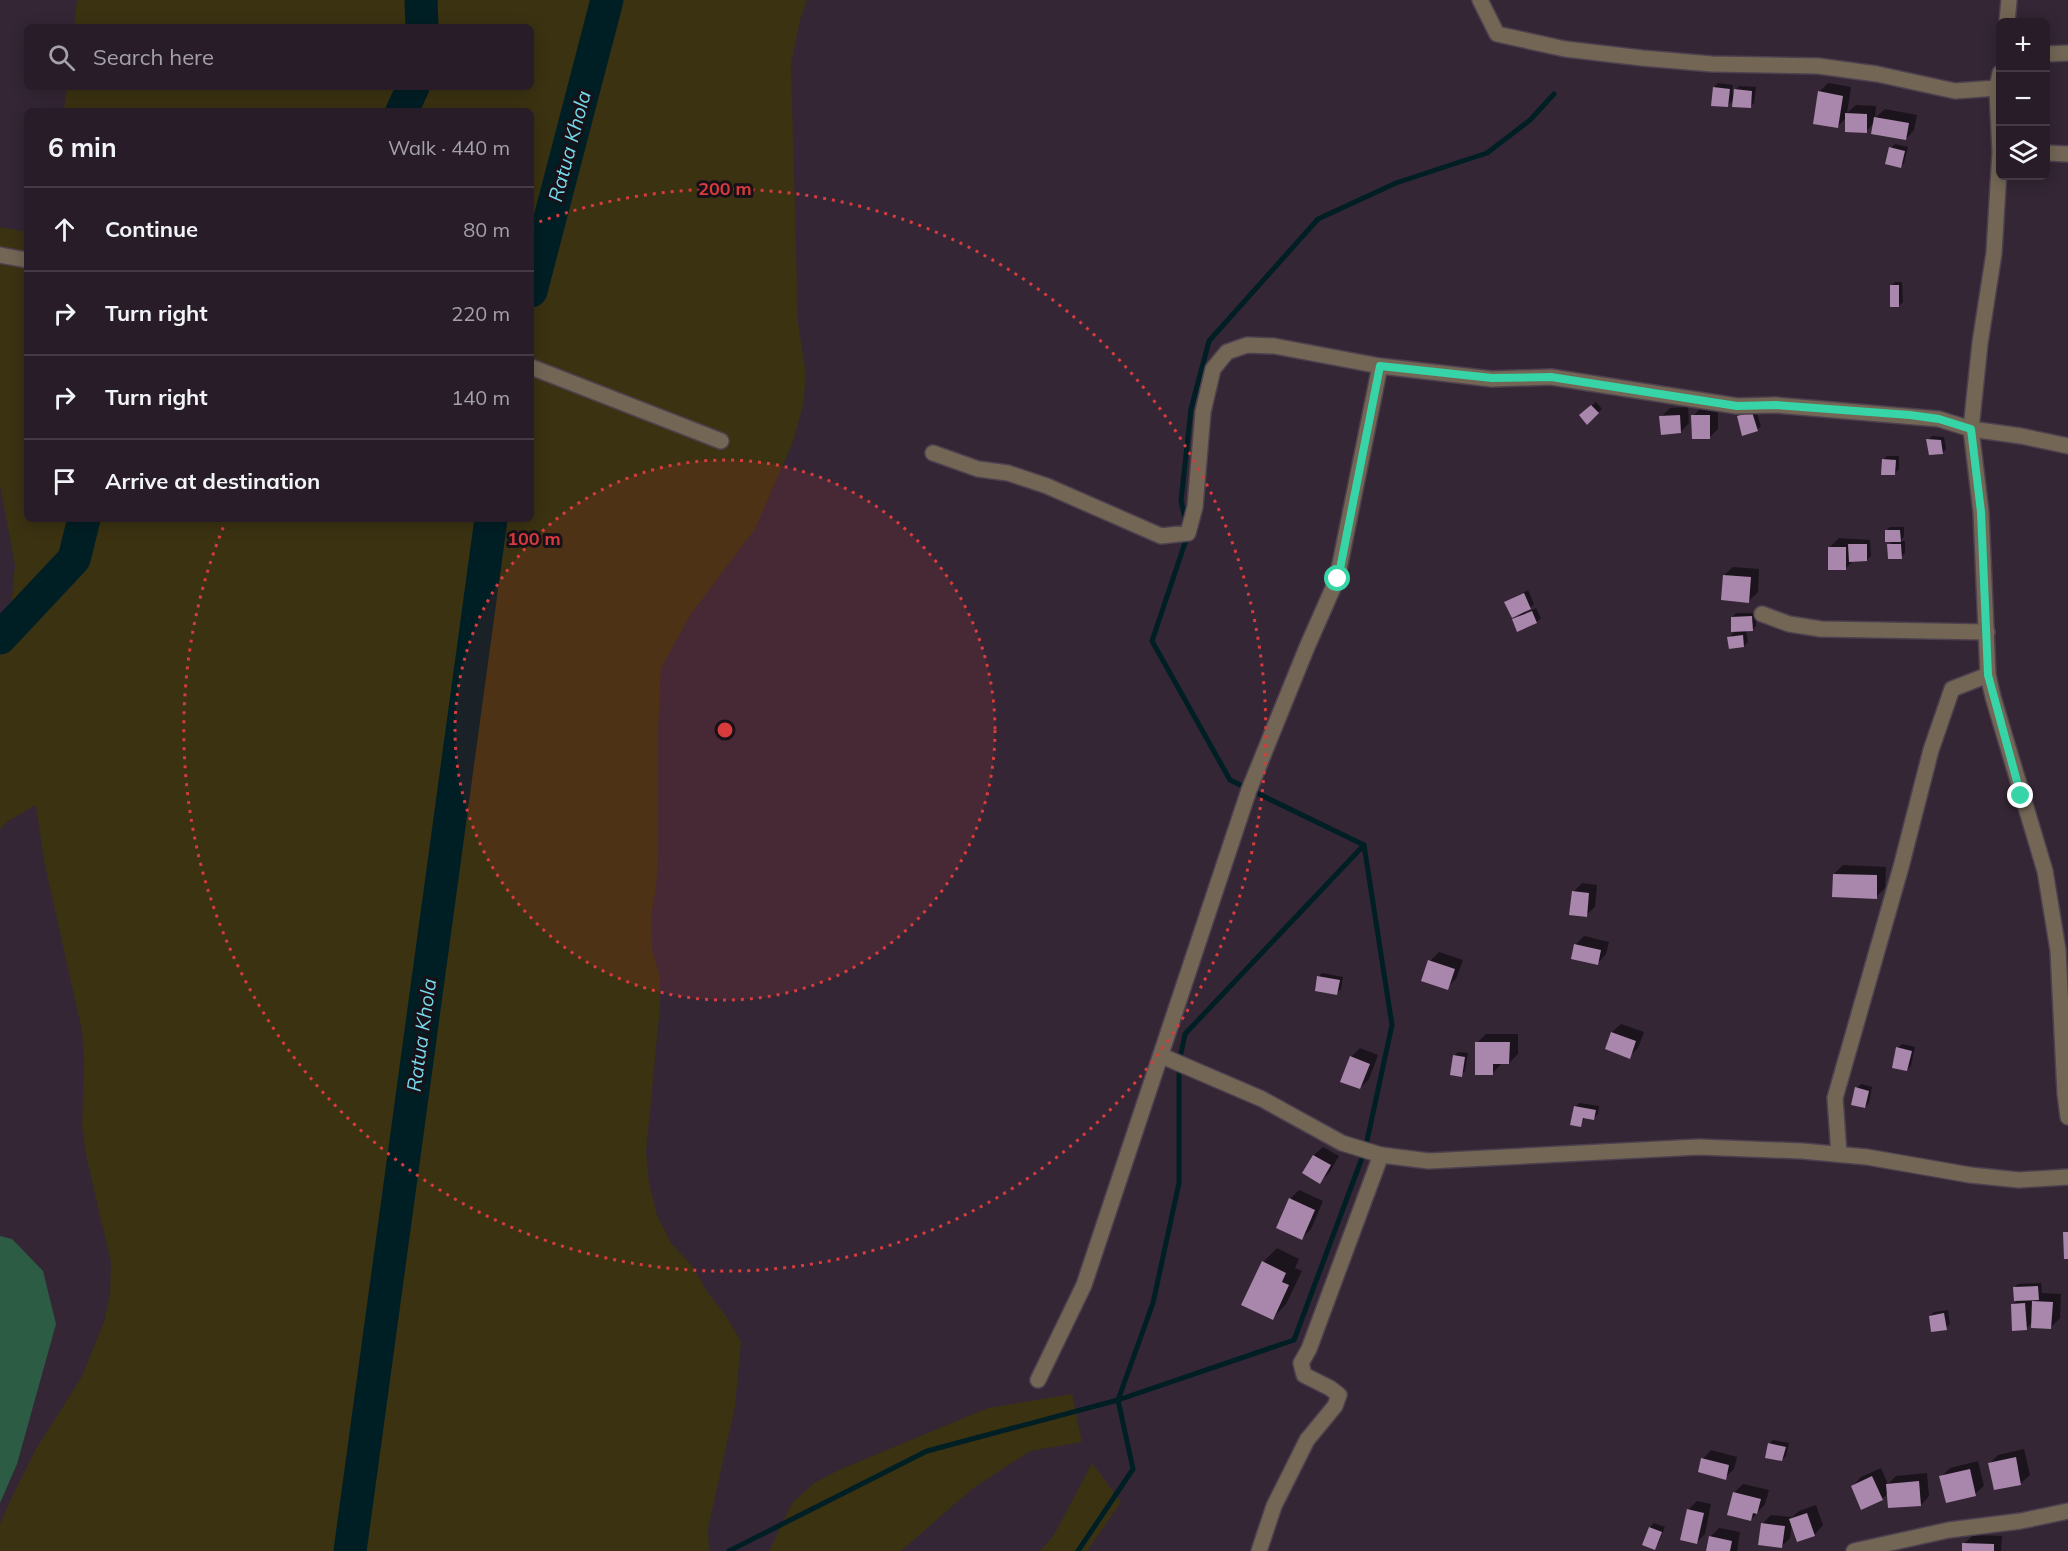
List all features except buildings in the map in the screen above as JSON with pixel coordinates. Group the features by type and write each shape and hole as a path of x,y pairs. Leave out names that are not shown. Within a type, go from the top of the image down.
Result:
{"street":[{"path":"1480,0 1497,34 1565,50 1712,64 1818,66 1877,74 1955,91 1996,82"},
{"path":"2007,18 2009,0"},
{"path":"2050,54 2068,53"},
{"path":"2050,153 2068,154"},
{"path":"1998,180 1994,253 1980,343 1971,429 1981,512 1988,675 2045,871 2063,950 2065,1093 2068,1117"},
{"path":"0,255 24,259"},
{"path":"933,453 978,469 1008,473 1047,486 1161,536 1188,533 1195,507 1203,412 1213,369 1227,352 1247,345 1274,346 1380,366 1492,378 1551,377 1737,406 1776,405 1939,419 1971,429 2068,446"},
{"path":"1038,1380 1084,1286 1249,790 1307,647 1338,579 1380,366"},
{"path":"534,368 721,441"},
{"path":"1762,614 1789,624 1821,629 1987,632"},
{"path":"1839,1154 1835,1098 1901,867 1931,750 1952,689 1988,675"},
{"path":"1162,1056 1262,1099 1342,1143 1381,1155 1429,1161 1699,1147 1867,1156 1970,1175 2009,1179 2068,1177"},
{"path":"1259,1551 1274,1506 1307,1440 1335,1406 1339,1395 1304,1374 1301,1363 1309,1348 1381,1155"},
{"path":"1854,1551 1949,1530 2021,1521 2068,1511"}],"green space":[{"path":"0,1236 12,1239 43,1271 56,1324 17,1464 0,1503"}],"sand":[{"path":"77,0 807,0 800,20 791,64 798,323 806,375 803,405 793,442 755,529 691,614 661,668 658,728 658,856 651,917 652,949 660,977 660,1007 646,1152 649,1183 657,1215 671,1243 693,1267 741,1342 735,1406 708,1529 709,1551 0,1551 0,1524 9,1503 36,1449 82,1376 104,1322 110,1294 111,1262 87,1160 82,1127 84,1060 82,1031 44,861 36,805 8,821 0,829 0,629 11,608 15,565 0,486 0,227 24,231 24,522 534,522 534,108 64,108 67,90 534,90 534,24 74,24"},
{"path":"1072,1394 1082,1442 1030,1451 972,1489 901,1551 769,1551 792,1503 814,1483 841,1469 988,1408"},
{"path":"1092,1463 1121,1502 1087,1551 1040,1551 1054,1535"}],"waterway":[{"path":"421,0 422,24"},
{"name":"Ratua Khola","path":"534,280 607,0"},
{"path":"403,108 412,90"},
{"path":"1186,522 1181,501 1191,409 1209,341 1318,219 1396,183 1487,153 1530,120 1554,94"},
{"path":"0,638 74,559 83,522"},
{"name":"Ratua Khola","path":"350,1551 491,522"},
{"path":"729,1551 927,1451 1118,1400 1294,1340 1365,1150 1392,1025 1364,845 1230,780 1152,641 1188,534"},
{"path":"1078,1551 1133,1469 1118,1400 1153,1303 1179,1183 1179,1063 1185,1034 1364,845"}],"route":[{"path":"1338,579 1380,366 1492,378 1551,377 1737,406 1776,405 1910,415 1939,419 1971,429 1981,512 1988,675 2021,796"}]}
